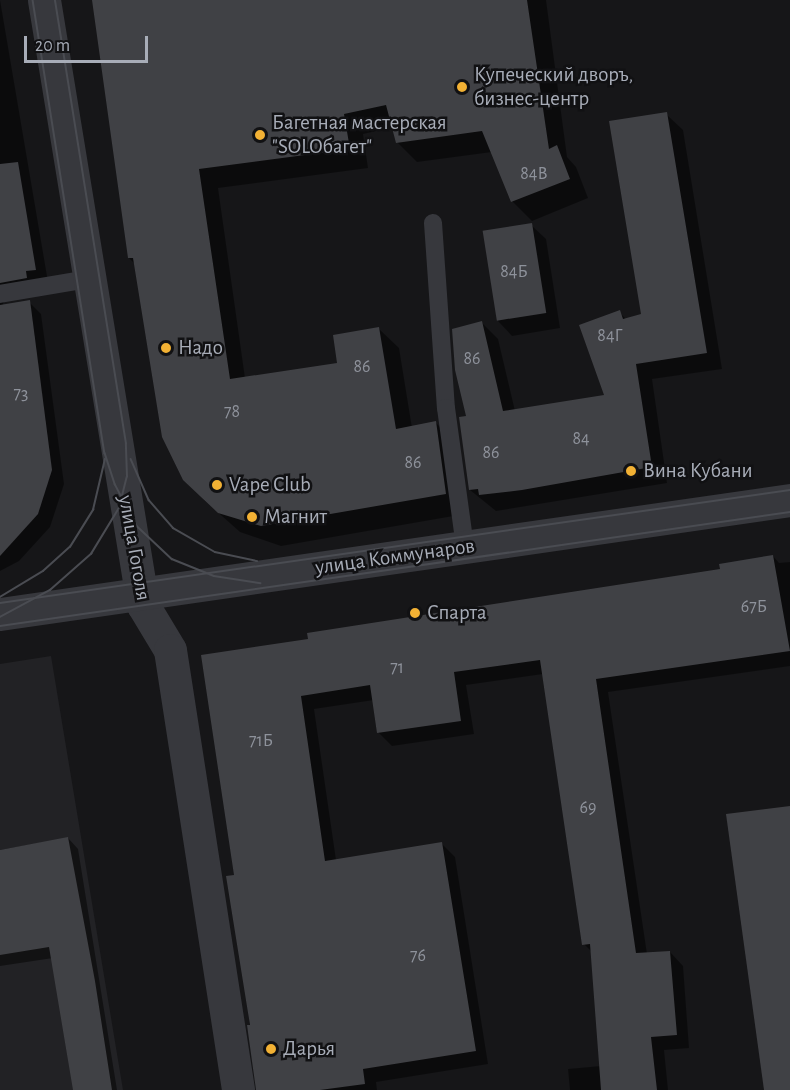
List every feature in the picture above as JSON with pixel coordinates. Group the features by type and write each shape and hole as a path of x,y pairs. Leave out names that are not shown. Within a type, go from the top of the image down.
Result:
{"street":[{"name":"улица Гоголя","path":"44,0 143,606 170,650 238,1090"},
{"name":"улица Коммунаров","path":"0,614 790,500"}],"lane":[{"path":"433,223 446,408 465,547"},
{"path":"0,294 89,279"}],"shaded area":[{"path":"51,656 123,1090 0,1090 0,664"}],"building":[{"path":"92,0 527,0 549,149 557,145 570,179 511,202 482,131 396,143 386,105 344,114 350,149 199,169 230,379 337,363 333,335 379,327 396,429 436,421 446,494 261,526 218,513 183,480 162,437 133,258 128,258"},
{"path":"667,112 707,353 636,364 652,467 522,490 479,495 478,489 469,490 459,417 466,416 455,370 452,329 482,321 503,411 604,395 579,325 620,310 623,319 641,314 609,121"},
{"path":"18,162 36,270 26,271 27,278 0,283 0,164"},
{"path":"532,223 546,313 497,321 483,231"},
{"path":"30,300 52,470 38,514 0,556 0,305"},
{"path":"773,555 790,651 596,679 636,953 670,951 677,1035 651,1037 657,1090 601,1090 590,944 582,945 540,660 454,672 461,721 377,733 370,685 301,696 325,861 442,842 476,1051 363,1069 365,1084 320,1090 256,1090 247,1025 250,1025 226,876 234,875 201,655 308,639 307,633 720,569 719,564"},
{"path":"790,806 790,1090 764,1090 726,814"},
{"path":"68,837 95,981 112,1090 73,1090 49,947 0,955 0,850"}],"tram line":[{"path":"33,0 105,453 115,484 137,526 172,559 214,576 260,583"},
{"path":"0,617 50,590 91,554 119,508 127,477 126,444 55,0"},
{"path":"0,597 43,571 70,547 93,510 105,459"},
{"path":"131,459 149,500 173,528 215,552 257,561"},
{"path":"0,603 790,490"},
{"path":"0,626 790,512"}],"place":[{"name":"Купеческий дворъ, бизнес-центр","path":"462,87"},
{"name":"Багетная мастерская \"SOLOбагет\"","path":"260,135"},
{"name":"Надо","path":"166,348"},
{"name":"Вина Кубани","path":"631,471"},
{"name":"Vape Club","path":"217,485"},
{"name":"Магнит","path":"252,517"},
{"name":"Спарта","path":"415,613"},
{"name":"Дарья","path":"271,1049"}]}
